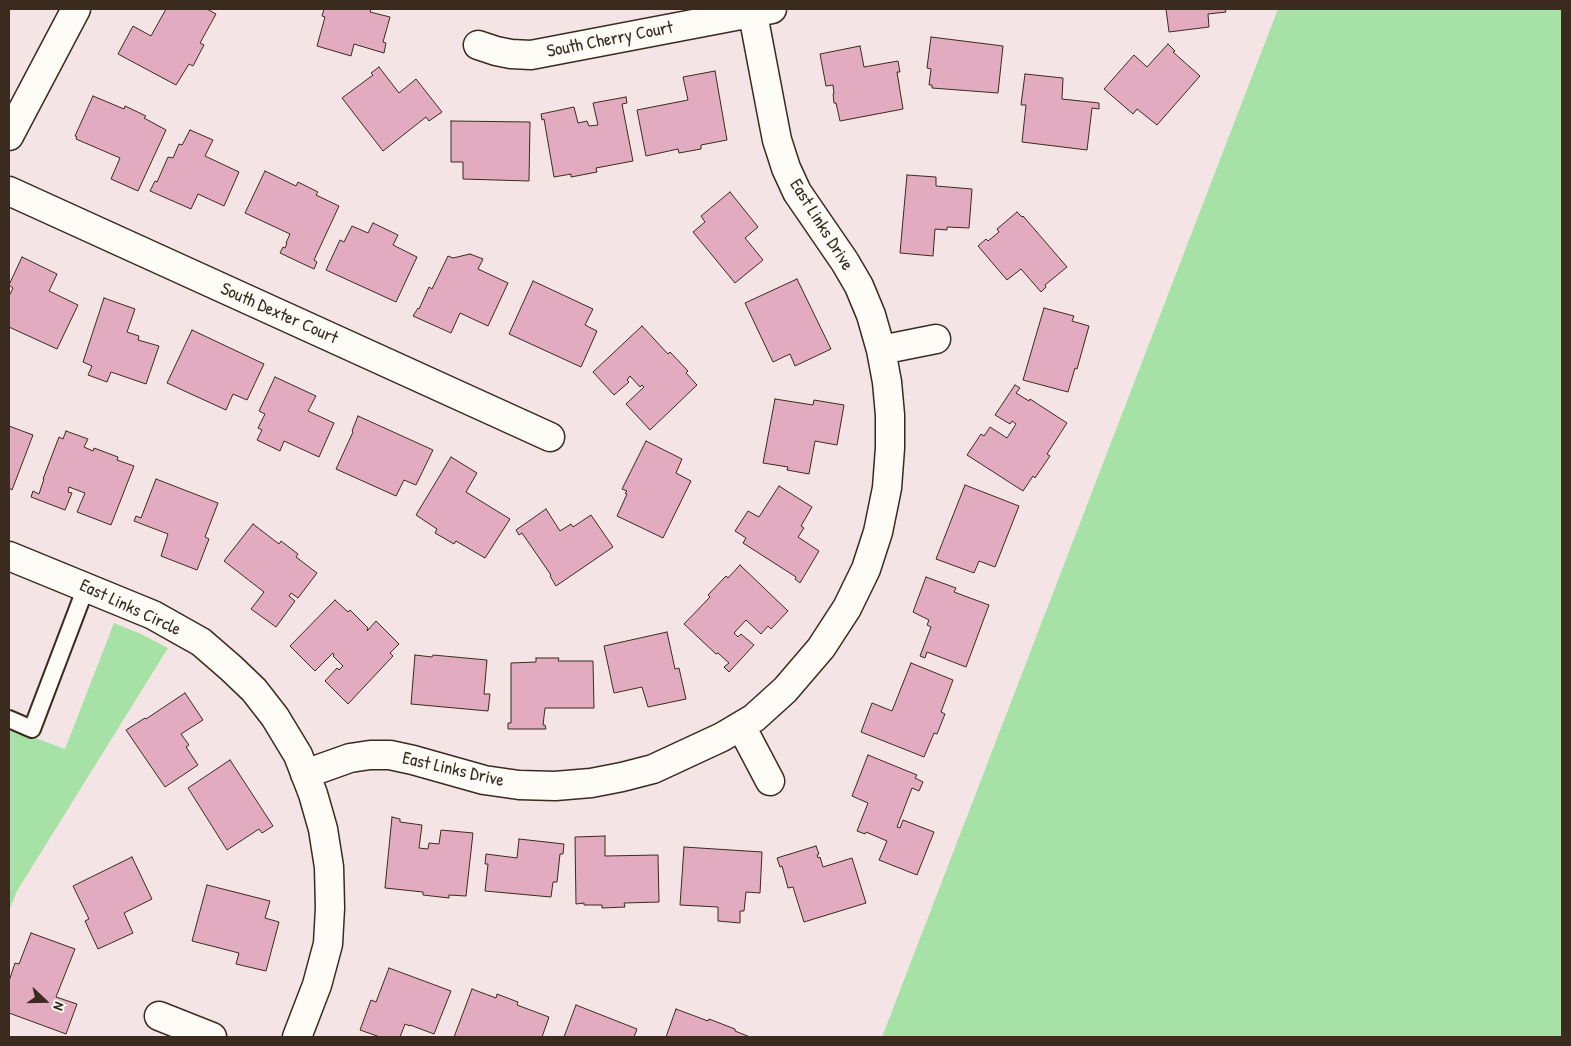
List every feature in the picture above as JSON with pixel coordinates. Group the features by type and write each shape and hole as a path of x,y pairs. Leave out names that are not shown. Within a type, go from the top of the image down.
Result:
{"street":[{"path":"9,136 76,9"},
{"name":"South Cherry Court","path":"478,46 496,52 531,55 759,10"},
{"name":"East Links Drive","path":"306,774 350,758 370,755 390,755 484,780 519,785 555,786 591,783 653,769 704,746 754,718 785,690 822,648 847,608 866,569 878,532 885,497 890,448 889,407 881,350 871,315 859,286 845,262 797,192 786,168 772,117 759,10"},
{"name":"South Dexter Court","path":"9,191 550,437"},
{"path":"881,350 936,339"},
{"name":"East Links Circle","path":"9,556 153,615 201,642 254,690 275,716 298,755 314,794 323,829 329,867 330,908 328,944 317,985 297,1037"},
{"path":"741,726 770,781"},
{"path":"159,1016 212,1037"}],"lane":[{"path":"9,719 32,729 86,587"}],"green space":[{"path":"1278,9 1562,9 1562,1037 882,1037"},
{"path":"114,623 168,648 17,891 9,911 9,728 65,749"}],"building":[{"path":"166,9 207,9 216,14 200,43 204,45 193,66 189,64 176,85 118,54 133,26 151,36"},
{"path":"324,9 371,9 370,12 390,17 383,42 386,43 384,53 354,44 351,56 317,46 325,17 322,16"},
{"path":"1166,9 1225,9 1226,12 1208,14 1209,27 1169,32"},
{"path":"931,37 1003,46 998,93 932,88 932,85 929,85 931,69 927,68"},
{"path":"1168,44 1175,51 1173,52 1200,76 1157,125 1137,109 1133,114 1104,89 1134,55 1147,67"},
{"path":"860,46 864,67 898,61 900,72 897,72 903,109 840,121 836,103 834,103 833,85 826,86 820,54"},
{"path":"379,67 399,93 416,79 442,112 429,121 426,117 383,151 342,98 373,75 371,73"},
{"path":"715,71 727,140 701,145 701,149 679,153 678,149 646,156 637,110 688,100 683,77"},
{"path":"1025,74 1063,78 1062,99 1099,103 1099,109 1092,108 1087,150 1022,142 1026,105 1021,105"},
{"path":"93,96 124,109 125,106 146,116 144,118 166,130 138,191 111,179 120,158 76,139 77,137 75,136"},
{"path":"626,97 627,103 622,104 633,161 596,168 597,172 571,177 571,174 554,177 544,119 542,120 541,114 574,107 578,123 587,121 589,126 598,125 593,103"},
{"path":"451,121 530,122 529,181 463,179 463,162 451,162"},
{"path":"190,130 213,140 205,156 239,172 224,206 198,194 191,209 150,191 155,181 157,182 168,157 173,158 179,144 182,145"},
{"path":"265,171 296,186 298,182 318,192 316,195 339,206 314,260 317,262 314,269 280,253 283,247 285,248 290,234 245,213"},
{"path":"907,175 936,177 936,186 972,189 969,228 947,227 947,230 935,229 933,256 900,253"},
{"path":"730,192 758,227 745,238 763,260 735,283 693,232 705,222 701,216"},
{"path":"1017,212 1023,216 1067,267 1045,285 1046,287 1041,292 1021,269 1007,280 978,246 999,232 997,229"},
{"path":"373,223 398,235 393,245 417,257 396,302 326,270 340,240 344,242 352,226 368,233"},
{"path":"470,254 483,259 478,269 508,283 488,326 460,313 451,333 413,316 419,309 429,287 432,289 448,256 453,258"},
{"path":"22,257 57,274 49,291 78,305 57,349 9,327 9,296 13,288 9,285"},
{"path":"797,279 831,349 795,366 790,354 773,362 745,303"},
{"path":"533,281 593,309 585,325 597,331 581,367 509,334"},
{"path":"104,298 135,309 127,332 139,336 138,340 159,346 146,384 111,372 107,382 88,375 92,366 83,362"},
{"path":"1044,308 1074,316 1072,321 1089,326 1077,369 1075,368 1068,392 1023,380"},
{"path":"642,326 668,354 670,352 688,371 686,373 697,385 650,430 626,404 644,387 642,385 640,387 630,376 627,380 629,382 614,395 593,372"},
{"path":"192,330 264,364 247,400 233,394 226,410 167,383"},
{"path":"275,377 316,396 308,411 334,423 319,457 284,441 280,451 257,440 262,430 258,428 265,414 259,411"},
{"path":"1015,385 1020,388 1016,393 1029,401 1030,399 1067,423 1047,454 1050,456 1035,478 1033,476 1023,491 967,455 981,434 984,436 990,427 1007,438 1016,424 1012,421 1010,424 995,415"},
{"path":"775,399 813,405 814,400 844,405 837,445 815,441 809,474 787,470 788,467 763,463"},
{"path":"358,416 433,450 416,485 404,480 396,496 336,469 353,432"},
{"path":"9,426 33,435 12,490 9,488"},
{"path":"66,431 88,439 84,447 93,451 94,448 118,457 117,460 134,466 111,525 77,512 85,493 69,487 68,492 72,493 65,510 31,497 33,491 39,494 59,437 63,439"},
{"path":"646,441 682,459 676,473 691,481 663,538 617,516 627,494 625,493 627,491 622,489"},
{"path":"451,457 477,473 466,492 510,519 485,558 456,541 454,544 435,533 437,529 416,515"},
{"path":"156,479 218,503 205,537 209,539 197,570 161,556 168,534 134,521 136,516 141,518"},
{"path":"965,485 1019,506 995,567 979,561 974,573 936,559"},
{"path":"779,486 812,507 801,526 804,528 798,537 819,551 800,583 795,579 796,577 743,543 746,538 735,531 748,511 759,517"},
{"path":"546,509 560,531 571,524 573,527 591,515 613,547 556,586 551,575 522,533 519,535 516,530"},
{"path":"253,524 279,544 281,541 298,554 296,557 317,573 298,598 291,593 289,596 295,601 276,627 251,609 264,592 224,561"},
{"path":"740,565 788,611 771,629 768,626 761,634 746,620 734,633 738,637 741,634 754,645 729,672 724,667 729,663 718,653 716,654 684,624 710,597 708,595 726,576 728,578"},
{"path":"926,577 956,588 954,592 989,605 966,667 927,652 925,658 920,656 931,627 927,625 929,620 913,612"},
{"path":"335,600 348,612 350,610 368,628 367,631 376,621 399,644 390,653 393,656 348,704 325,681 337,668 339,670 343,666 333,656 333,653 315,671 290,646"},
{"path":"667,632 675,669 679,668 686,699 648,707 642,687 614,693 604,646"},
{"path":"415,655 487,660 484,694 490,694 488,711 411,704"},
{"path":"536,658 559,658 558,661 593,661 594,708 545,708 543,725 545,725 546,729 508,729 508,723 511,723 511,663 536,662"},
{"path":"911,663 953,680 941,712 945,714 937,734 934,733 924,757 861,732 872,703 892,711"},
{"path":"185,693 203,720 181,734 189,745 186,747 198,765 165,787 126,730"},
{"path":"868,755 917,775 915,778 923,782 919,791 912,788 897,827 900,828 903,820 934,832 917,875 879,860 887,841 866,832 865,834 857,831 868,803 852,796"},
{"path":"230,760 273,826 262,833 259,829 227,850 188,788"},
{"path":"392,817 400,819 400,822 422,825 419,848 428,849 429,843 439,844 441,830 473,833 466,896 449,895 449,898 423,895 423,892 385,888"},
{"path":"605,836 605,856 658,855 659,902 624,903 625,907 602,908 602,905 576,904 575,837"},
{"path":"519,839 564,844 563,854 560,854 557,882 553,882 551,897 485,891 488,864 485,864 486,854 517,858"},
{"path":"816,846 819,854 817,855 818,858 820,857 823,867 852,858 866,903 804,922 793,887 788,888 782,866 780,867 777,858"},
{"path":"684,847 762,852 760,893 746,892 744,911 740,911 740,923 718,921 718,907 680,905"},
{"path":"132,857 152,899 124,913 133,933 98,949 85,921 89,919 73,886"},
{"path":"207,885 270,901 265,918 279,922 266,971 236,964 239,953 192,941"},
{"path":"31,933 75,949 56,997 77,1004 66,1034 9,1013 9,981 15,963 19,964"},
{"path":"389,968 451,991 434,1034 405,1024 400,1037 380,1037 360,1030 371,1000 376,1002"},
{"path":"472,989 496,998 497,994 518,1002 517,1005 549,1017 542,1037 454,1037"},
{"path":"576,1005 637,1029 634,1037 564,1037"},
{"path":"676,1009 708,1021 709,1019 750,1037 666,1037"}]}
